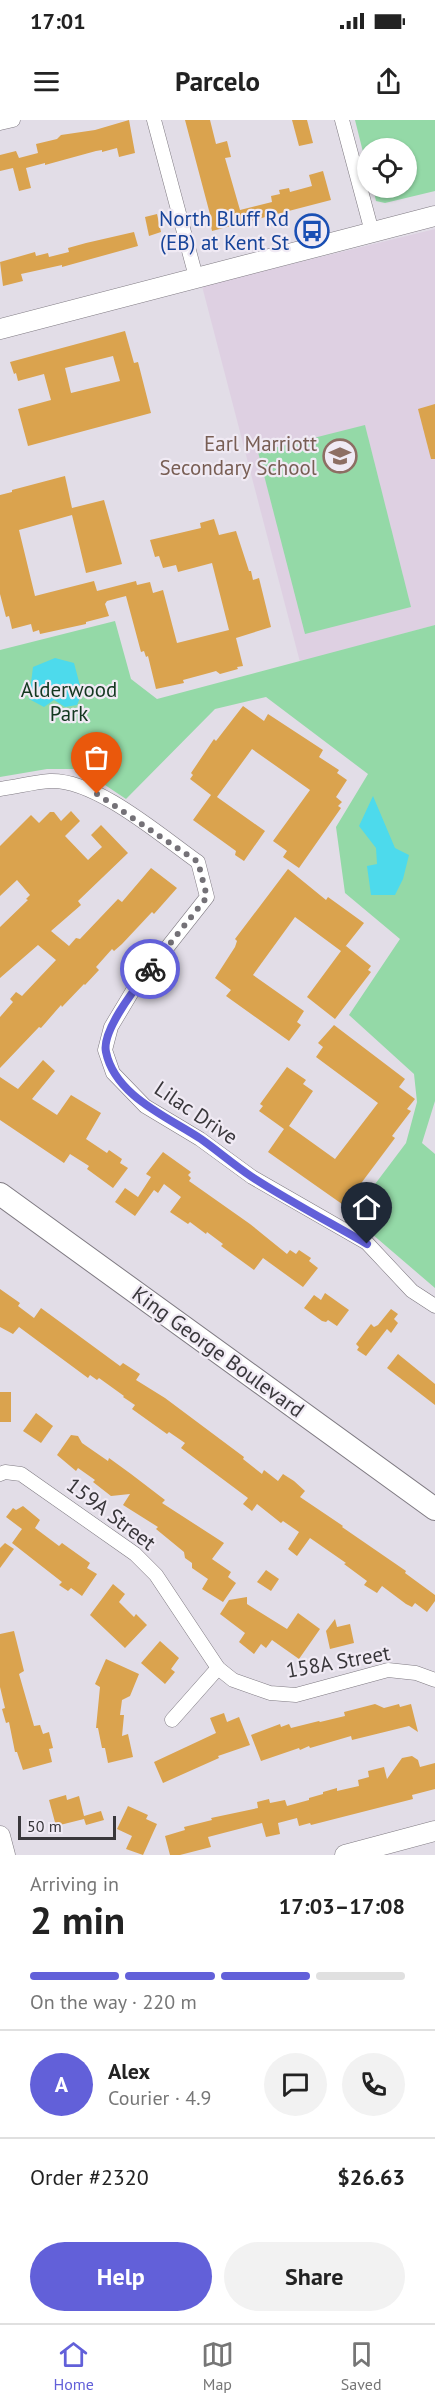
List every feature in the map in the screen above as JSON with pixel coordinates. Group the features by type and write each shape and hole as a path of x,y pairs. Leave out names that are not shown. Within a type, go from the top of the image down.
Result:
{"main road":[{"path":"0,329 435,216"},
{"name":"King George Boulevard","path":"0,1194 435,1509"},
{"path":"345,1855 435,1831"},
{"path":"0,1836 5,1855"}],"street":[{"path":"0,123 13,120"},
{"path":"154,120 196,277"},
{"path":"342,120 372,232"},
{"name":"Lilac Drive","path":"0,789 51,781 83,786 111,801 198,862 207,897 132,992 111,1027 105,1050 113,1073 145,1106 200,1139 252,1177 367,1244 412,1291 435,1306"},
{"name":"159A Street","path":"3,1473 21,1474 135,1554 156,1575 218,1668"},
{"path":"172,1720 218,1668"},
{"name":"158A Street","path":"218,1668 233,1680 252,1688 270,1693 296,1695 387,1670 416,1673 435,1680"}],"shaded area":[{"name":"Earl Marriott Secondary School","path":"435,229 435,625 300,662 202,286"}],"green space":[{"path":"355,120 435,120 435,191 417,195 417,138 360,138"},
{"path":"375,198 406,198 385,203 376,201"},
{"path":"365,425 411,607 305,634 258,452"},
{"name":"Alderwood Park","path":"115,621 131,679 157,699 435,625 435,1101 422,1143 435,1154 435,1288 351,1216 406,1143 417,1102 414,1074 349,1015 400,939 345,893 336,827 368,774 266,697 215,709 126,799 81,769 47,769 0,777 0,650"}],"water":[{"path":"55,658 74,663 82,693 77,705 65,707 54,700 44,707 29,699 33,667"},
{"path":"373,796 395,848 409,855 403,879 395,895 371,895 367,866 377,864 376,848 359,826"}],"building":[{"path":"129,120 135,153 119,157 117,148 102,152 102,150 26,168 31,188 19,191 13,168 0,171 0,155 16,151 19,158 38,153 36,144 57,139 61,135 95,130"},
{"path":"185,120 210,120 216,144 227,141 231,157 225,158 240,210 272,202 271,196 280,194 279,190 289,188 290,192 312,186 309,175 323,171 331,200 212,231 209,218 211,218"},
{"path":"292,120 307,120 313,143 299,146"},
{"path":"157,214 161,232 149,236 145,217"},
{"path":"134,232 138,246 62,267 62,265 21,274 23,281 3,286 0,262 35,252 36,256 48,253 49,257 69,252 68,248"},
{"path":"125,331 134,363 138,362 151,413 28,446 18,409 51,400 44,374 18,381 10,362","holes":["113,356 120,381 71,393 65,368"]},
{"path":"435,404 435,459 431,459 418,409"},
{"path":"65,476 72,508 104,500 122,564 86,573 72,515 19,530 35,596 94,581 97,591 136,581 137,585 150,582 153,593 163,590 177,643 229,630 212,563 178,572 176,565 163,568 159,556 155,557 150,540 201,528 200,523 214,519 219,535 236,531 253,580 259,578 271,627 236,638 243,666 220,674 216,671 183,680 184,683 156,689 148,656 146,657 144,651 141,652 126,596 107,601 105,604 109,616 86,622 86,624 40,634 39,630 33,632 31,624 12,629 0,594 0,495"},
{"path":"243,706 264,721 268,714 323,750 319,757 339,770 337,773 347,780 336,797 342,802 338,806 341,808 299,868 283,857 287,851 273,841 310,790 252,749 217,797 265,831 244,861 235,855 236,851 193,820 211,795 190,779 193,775 191,773 214,739 216,741"},
{"path":"71,811 80,821 65,836 88,860 102,847 91,835 101,825 128,853 78,901 81,905 51,931 69,946 76,938 80,939 118,899 122,902 151,868 177,888 154,914 152,912 114,951 112,949 96,967 99,970 85,985 62,1007 61,1005 0,1068 0,1017 13,1002 10,999 16,992 22,996 56,960 38,945 0,978 0,927 28,900 26,899 30,895 17,880 0,896 0,846 31,815 39,823 50,812 54,812 61,821"},
{"path":"288,869 326,900 328,897 364,923 345,947 371,966 368,970 371,972 335,1019 307,997 341,951 295,917 253,975 304,1011 297,1022 301,1025 289,1041 226,996 231,990 215,978 235,947 237,941 235,939"},
{"path":"334,1025 405,1079 399,1087 415,1099 407,1109 411,1111 392,1136 395,1138 359,1186 357,1184 342,1204 268,1152 284,1129 259,1111 263,1106 260,1104 287,1067 306,1080 303,1084 313,1091 289,1126 335,1159 378,1103 316,1057 323,1047 318,1043"},
{"path":"43,1060 55,1071 32,1099 57,1115 71,1095 101,1113 86,1139 107,1153 109,1150 122,1159 120,1163 128,1168 113,1188 87,1169 89,1166 70,1154 64,1163 0,1120 0,1077 18,1089"},
{"path":"163,1152 191,1172 188,1175 191,1178 189,1181 250,1224 287,1254 290,1250 296,1254 299,1250 311,1258 309,1261 318,1268 303,1287 263,1258 254,1270 221,1246 223,1244 207,1232 206,1234 190,1222 188,1224 170,1212 181,1197 164,1184 158,1193 154,1190 135,1216 115,1202 125,1188 138,1197 151,1177 146,1174"},
{"path":"0,1289 20,1303 18,1306 34,1318 41,1308 120,1366 123,1363 140,1374 136,1380 165,1398 244,1457 243,1459 262,1474 264,1470 278,1481 283,1474 294,1481 305,1491 300,1497 406,1571 405,1573 435,1595 435,1601 427,1612 415,1603 412,1607 406,1604 382,1586 377,1593 364,1585 367,1581 310,1538 297,1556 288,1549 299,1532 283,1521 281,1523 257,1504 252,1511 243,1504 248,1498 181,1448 185,1443 169,1432 167,1434 132,1409 135,1405 99,1378 97,1380 90,1375 88,1378 19,1327 13,1334 0,1327"},
{"path":"325,1293 349,1310 337,1326 328,1320 322,1321 304,1308 314,1295 321,1300"},
{"path":"391,1309 398,1314 394,1319 398,1323 391,1333 387,1329 366,1356 357,1350 359,1347 356,1344 371,1324 374,1327 378,1325"},
{"path":"398,1354 435,1384 435,1405 387,1368"},
{"path":"0,1392 11,1392 11,1422 0,1422"},
{"path":"36,1413 53,1426 41,1443 23,1431"},
{"path":"71,1435 78,1436 82,1443 108,1461 109,1458 165,1500 162,1503 224,1543 212,1559 231,1572 228,1577 236,1583 223,1602 202,1589 208,1579 192,1568 192,1563 185,1558 184,1552 156,1529 158,1527 123,1505 130,1494 111,1496 93,1482 95,1480 78,1468 76,1471 57,1455"},
{"path":"23,1506 40,1520 35,1528 59,1546 62,1543 90,1563 87,1568 97,1574 82,1596 71,1588 68,1591 59,1585 62,1582 12,1543 22,1529 6,1517 13,1508 16,1510"},
{"path":"5,1543 14,1549 0,1568 0,1548"},
{"path":"266,1570 279,1579 271,1591 257,1582"},
{"path":"113,1584 125,1594 119,1602 134,1617 136,1614 147,1625 125,1648 90,1615"},
{"path":"247,1597 247,1604 287,1629 298,1613 320,1629 299,1659 272,1640 266,1648 261,1644 254,1654 239,1642 245,1633 220,1614 229,1600"},
{"path":"335,1619 337,1627 350,1624 354,1643 330,1649 326,1631"},
{"path":"14,1631 24,1671 19,1674 34,1726 40,1725 43,1734 49,1732 53,1748 49,1749 52,1762 23,1770 17,1752 15,1752 9,1722 6,1723 2,1709 5,1708 0,1687 0,1634"},
{"path":"160,1641 179,1658 171,1669 175,1672 165,1684 141,1663"},
{"path":"106,1659 139,1674 130,1696 122,1700 120,1715 124,1715 122,1736 128,1734 133,1757 108,1763 105,1748 102,1748 98,1728 96,1728 100,1687 95,1684"},
{"path":"375,1704 384,1708 411,1704 418,1732 409,1726 352,1740 351,1736 310,1748 309,1746 300,1750 299,1748 261,1761 251,1735 280,1724 281,1727 289,1724 291,1728 345,1716 344,1712"},
{"path":"224,1713 227,1722 239,1717 250,1745 218,1756 219,1758 163,1783 154,1762 216,1733 210,1718"},
{"path":"412,1756 418,1760 420,1767 435,1763 435,1789 412,1795 413,1799 311,1825 310,1823 299,1826 297,1818 278,1823 280,1834 266,1837 262,1823 208,1837 211,1847 180,1855 170,1855 165,1836 185,1830 184,1827 212,1820 211,1818 258,1808 257,1802 269,1799 270,1803 285,1800 287,1806 309,1800 323,1792 337,1788 337,1791 359,1786 358,1780 369,1777 368,1771 384,1767 387,1779 402,1758"},
{"path":"66,1795 67,1800 79,1796 84,1816 101,1811 104,1820 86,1825 84,1819 56,1826 49,1800"},
{"path":"128,1806 148,1815 146,1819 157,1824 143,1855 126,1849 132,1836 117,1829"}],"way so far":[{"path":"97,794 111,801 198,862 207,897 150,969"}],"place":[{"name":"North Bluff Rd (EB) at Kent St","path":"312,231"},
{"name":"Earl Marriott Secondary School","path":"340,456"}],"route":[{"path":"150,969 132,992 111,1027 105,1050 113,1073 145,1106 200,1139 252,1177 367,1244"}]}
